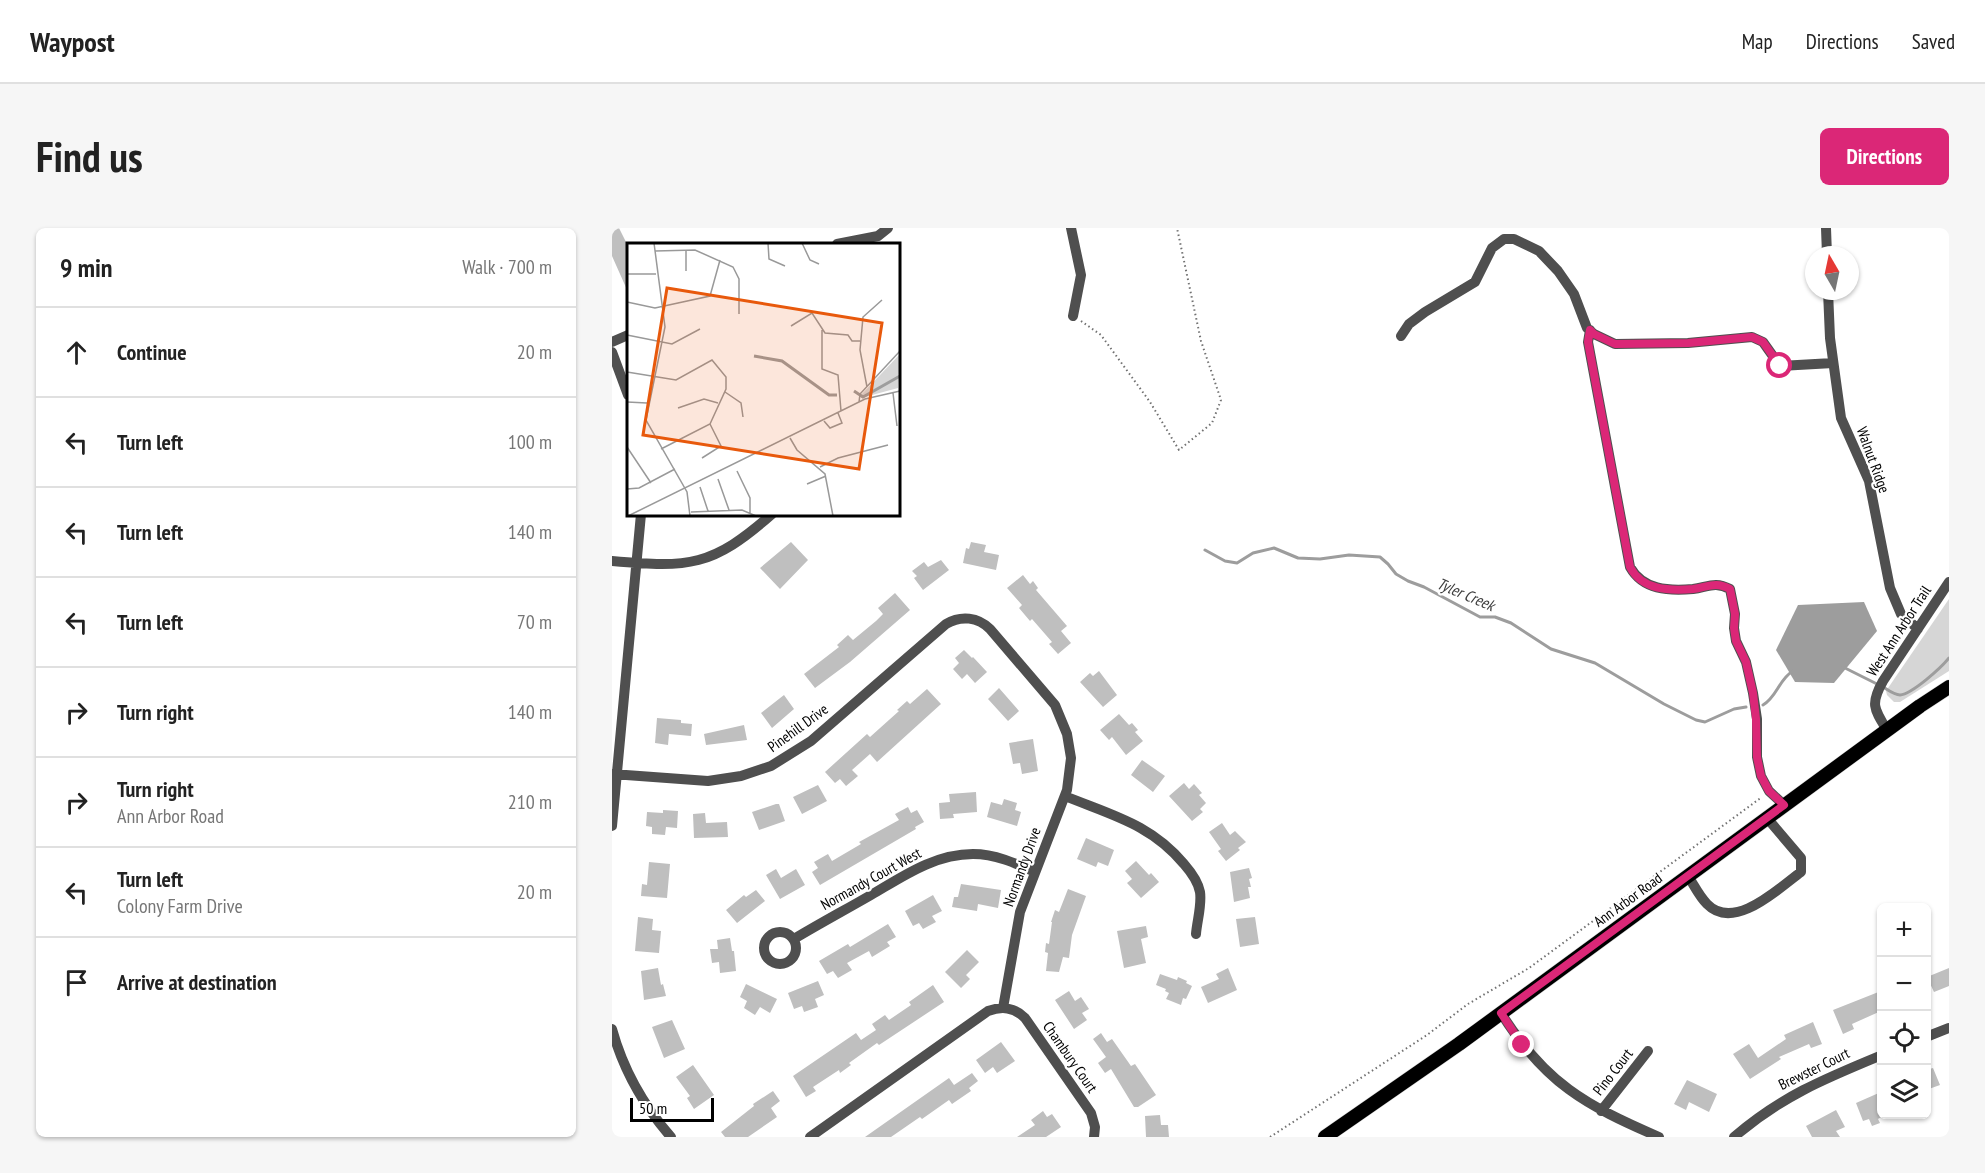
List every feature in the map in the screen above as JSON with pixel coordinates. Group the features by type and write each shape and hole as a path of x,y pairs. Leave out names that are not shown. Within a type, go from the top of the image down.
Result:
{"main road":[{"name":"Ann Arbor Road","path":"1325,1137 1501,1013 1949,687"}],"street":[{"path":"842,243 878,236 888,228"},
{"path":"1071,228 1081,275 1073,316"},
{"path":"1826,228 1827,246"},
{"path":"1401,336 1409,324 1425,312 1475,282 1492,248 1504,239 1515,239 1539,251 1558,271 1574,294 1590,330 1615,344 1688,343 1752,337 1763,342 1780,366 1833,363"},
{"name":"Walnut Ridge","path":"1828,300 1830,338 1841,418 1869,481 1890,588 1901,614 1917,629"},
{"path":"1590,330 1588,342 1630,567 1635,577 1647,585 1663,590 1694,589 1721,584 1730,589 1735,614 1736,641 1746,662 1753,693 1757,757 1761,776 1769,791 1784,805"},
{"path":"612,342 627,335"},
{"path":"612,352 627,392"},
{"path":"612,826 614,775 640,516"},
{"path":"612,561 664,566 700,561 736,544 769,516"},
{"name":"West Ann Arbor Trail","path":"1887,730 1876,713 1874,705 1880,686 1949,582"},
{"name":"Pinehill Drive","path":"614,775 708,781 741,776 771,766 811,741 946,624 958,618 969,618"},
{"name":"Normandy Drive","path":"969,618 981,621 990,629 1055,705 1070,746 1070,778 1020,912 1003,1008"},
{"path":"1065,796 1135,824 1158,837 1171,848 1197,882 1200,894 1196,934"},
{"path":"1688,876 1708,905 1734,914 1750,908 1801,872 1801,858 1767,818"},
{"name":"Normandy Court West","path":"794,939 918,868 942,858 965,854 985,855 1006,860 1035,872"},
{"path":"810,1137 988,1011 1003,1008"},
{"name":"Chambury Court","path":"1003,1008 1015,1010 1025,1018 1091,1113 1095,1127 1094,1137"},
{"path":"1501,1013 1522,1045 1557,1081 1601,1111 1659,1137"},
{"path":"1931,1035 1949,1028"},
{"path":"612,1029 628,1072 643,1099 671,1137"},
{"name":"Pino Court","path":"1601,1111 1648,1051"},
{"name":"Brewster Court","path":"1734,1137 1754,1120 1797,1092 1877,1057"}],"path":[{"path":"1073,316 1101,334 1150,402 1179,450 1212,423 1221,400 1201,341 1177,228"},
{"path":"1270,1137 1427,1035 1468,1004 1529,968 1769,791"}],"shaded area":[{"path":"1949,599 1949,671 1900,702 1894,702 1886,691"},
{"path":"1864,602 1877,631 1834,683 1795,682 1776,650 1798,605"}],"building":[{"path":"612,228 619,228 627,244 627,290 612,256"},
{"path":"791,542 808,560 780,589 760,568"},
{"path":"971,542 986,545 984,552 999,555 996,570 963,563 966,548 969,549"},
{"path":"941,560 949,570 923,590 914,578 917,576 912,571 924,562 928,567"},
{"path":"1023,575 1030,584 1033,581 1038,588 1036,590 1067,626 1061,631 1071,643 1058,654 1049,644 1052,642 1019,608 1022,605 1007,588"},
{"path":"895,593 910,610 850,662 815,688 804,674 839,647 837,645 848,635 853,640 876,621 883,614 878,608"},
{"path":"964,650 987,672 975,683 967,674 962,679 953,669 959,663 955,658"},
{"path":"1099,671 1117,695 1103,707 1080,682 1090,673 1093,676"},
{"path":"999,688 1019,711 1008,721 988,699"},
{"path":"927,689 941,704 877,762 870,754 852,770 858,776 846,786 840,779 835,783 825,772 867,734 870,737 907,701 910,704"},
{"path":"784,695 794,709 772,728 761,713"},
{"path":"1119,714 1129,725 1132,723 1138,730 1135,732 1143,741 1126,755 1112,737 1109,740 1100,730"},
{"path":"657,718 681,720 681,723 692,724 691,736 669,734 668,745 655,743"},
{"path":"744,725 747,740 706,745 704,734"},
{"path":"1033,739 1038,771 1022,774 1020,763 1013,764 1009,743"},
{"path":"1142,760 1165,776 1153,792 1131,775"},
{"path":"1184,783 1189,789 1194,784 1202,793 1199,795 1206,803 1200,809 1203,812 1192,821 1169,796"},
{"path":"818,785 827,801 802,814 793,797"},
{"path":"976,792 977,812 953,814 954,818 940,819 939,803 950,802 949,794"},
{"path":"1004,799 1017,803 1015,810 1021,812 1017,826 987,817 991,802 1002,805"},
{"path":"779,804 785,821 759,830 752,812"},
{"path":"908,807 911,813 917,810 924,822 915,827 916,829 820,885 812,872 818,868 814,862 828,854 832,861 861,844 859,842 899,820 895,814"},
{"path":"663,810 678,811 677,828 666,827 665,835 652,834 652,827 646,826 647,812 663,813"},
{"path":"705,813 706,823 727,822 728,837 694,838 693,814"},
{"path":"1222,823 1230,835 1235,831 1246,842 1226,861 1218,851 1221,849 1209,832"},
{"path":"1086,838 1114,850 1108,866 1098,862 1096,867 1077,859"},
{"path":"1136,861 1159,882 1141,898 1127,883 1132,879 1125,871"},
{"path":"649,862 670,864 667,898 641,896 642,884 647,885"},
{"path":"1249,868 1252,878 1249,879 1251,887 1248,887 1250,898 1234,902 1230,872"},
{"path":"776,869 781,878 796,869 805,885 780,899 766,875"},
{"path":"961,884 1001,890 998,908 978,904 977,911 952,907 954,897 958,897"},
{"path":"1068,889 1086,896 1072,935 1069,958 1063,957 1059,972 1046,971 1048,953 1045,952 1046,943 1049,944 1051,922 1055,910 1059,912"},
{"path":"756,890 765,901 737,923 726,910 744,895 746,897"},
{"path":"933,895 942,911 932,916 936,922 923,929 919,923 913,926 905,911"},
{"path":"638,917 653,919 652,930 661,931 659,953 635,951"},
{"path":"1255,917 1259,944 1240,947 1236,919"},
{"path":"888,924 896,937 887,942 890,946 872,957 869,951 847,963 852,970 838,978 833,971 827,974 819,961 848,944 850,947"},
{"path":"1146,926 1148,937 1141,939 1146,963 1124,968 1117,931"},
{"path":"730,938 736,971 720,973 719,962 712,963 710,949 718,949 717,940"},
{"path":"967,950 979,962 966,975 970,979 961,988 945,972"},
{"path":"658,968 666,996 644,1000 641,971"},
{"path":"1228,968 1237,990 1208,1003 1201,987 1219,979 1216,974"},
{"path":"1949,968 1949,986 1934,992 1931,986 1931,975"},
{"path":"1160,974 1177,980 1178,977 1192,986 1181,1005 1166,999 1169,993 1165,991 1166,989 1156,985"},
{"path":"818,981 824,995 815,999 818,1007 804,1012 802,1006 794,1009 788,993"},
{"path":"746,984 777,999 770,1013 760,1007 755,1015 744,1008 747,1001 740,997"},
{"path":"933,985 944,1002 879,1045 877,1043 849,1063 851,1065 840,1073 839,1070 813,1087 816,1091 806,1097 793,1076 856,1033 861,1040 876,1030 872,1024 885,1015 889,1020 911,1005 909,1002"},
{"path":"1069,991 1075,1001 1081,997 1089,1009 1082,1013 1087,1020 1074,1029 1055,1000"},
{"path":"1877,993 1877,1013 1852,1024 1854,1029 1843,1034 1833,1010"},
{"path":"672,1020 685,1049 664,1058 652,1027"},
{"path":"1813,1022 1822,1044 1811,1048 1809,1044 1779,1057 1781,1059 1750,1079 1733,1054 1749,1044 1758,1058 1786,1039 1784,1035"},
{"path":"1101,1033 1107,1042 1112,1039 1131,1066 1135,1064 1156,1095 1138,1107 1134,1107 1111,1069 1105,1073 1098,1063 1106,1057 1093,1039"},
{"path":"1001,1042 1015,1061 997,1073 993,1067 985,1073 976,1060"},
{"path":"693,1065 714,1095 694,1109 687,1098 690,1096 676,1077"},
{"path":"1933,1068 1940,1085 1931,1088 1931,1069"},
{"path":"972,1073 978,1081 969,1088 971,1091 952,1104 949,1100 891,1137 865,1137 949,1078 954,1085"},
{"path":"1687,1080 1717,1094 1709,1112 1689,1102 1686,1110 1674,1104"},
{"path":"773,1091 780,1101 771,1108 777,1117 748,1137 725,1137 721,1132 754,1106 753,1104"},
{"path":"1877,1094 1877,1119 1880,1123 1872,1126 1869,1119 1863,1121 1856,1103"},
{"path":"1836,1110 1845,1127 1836,1131 1840,1137 1812,1137 1806,1126"},
{"path":"1043,1111 1047,1117 1052,1114 1061,1127 1046,1137 1017,1137 1035,1125 1031,1120"},
{"path":"1160,1115 1161,1125 1168,1125 1169,1137 1146,1137 1145,1116"}],"waterway":[{"name":"Tyler Creek","path":"1205,550 1225,561 1237,563 1253,553 1274,548 1298,558 1320,559 1349,555 1380,557 1396,574 1408,581 1480,617 1495,617 1511,623 1551,649 1595,663 1696,720 1705,722 1734,709 1746,707"},
{"name":"Tyler Creek","path":"1883,687 1896,694 1905,694 1926,680 1949,658"},
{"name":"Tyler Creek","path":"1843,667 1877,684"},
{"name":"Tyler Creek","path":"1763,705 1793,671"}],"route":[{"path":"1522,1045 1501,1013 1784,805 1769,791 1761,776 1757,757 1753,693 1746,662 1736,641 1735,614 1730,589 1721,584 1694,589 1663,590 1647,585 1635,577 1630,567 1588,342 1590,330 1615,344 1688,343 1752,337 1763,342 1780,366"}]}
